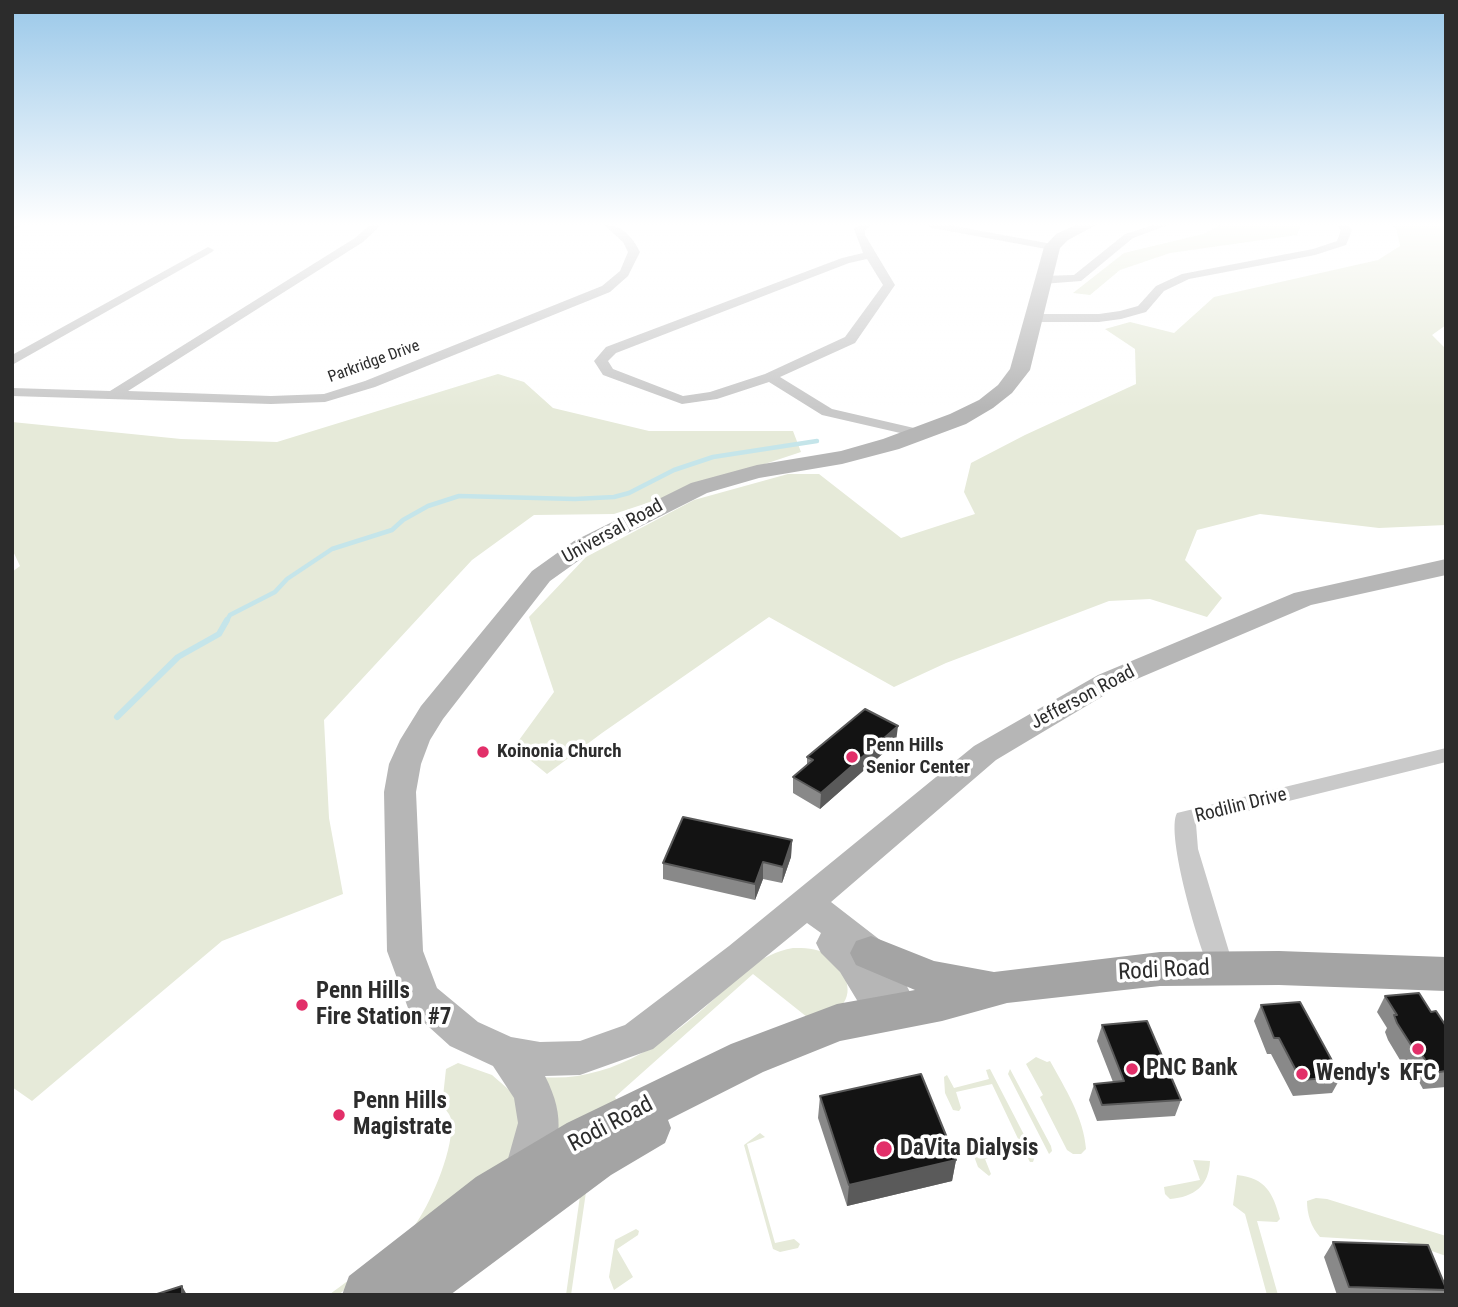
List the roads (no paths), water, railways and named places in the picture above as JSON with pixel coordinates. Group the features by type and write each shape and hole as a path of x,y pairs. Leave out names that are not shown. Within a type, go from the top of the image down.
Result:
{"main road":[{"path":"871,953 904,969 945,982 1007,986"},
{"name":"Rodi Road","path":"368,1295 493,1194 584,1138 747,1058 837,1023 893,1013 1007,986 1160,969 1446,974"},
{"name":"Rodi Road","path":"405,1295 594,1159 657,1123 722,1091 830,1046 893,1013"}],"street":[{"path":"12,361 144,286"},
{"path":"114,395 286,286"},
{"name":"Parkridge Drive","path":"12,392 325,398 370,384 610,286"},
{"path":"778,286 611,350 601,361 608,372 682,400 712,396 770,377 850,340 888,286"},
{"name":"Universal Road","path":"743,957 639,1037 580,1058 540,1059 507,1054 464,1034 421,997 405,951 400,792 405,764 415,740 432,713 541,576 583,546 699,488 757,472 842,457 922,434 958,419 1005,389 1020,370 1041,286"},
{"path":"1033,317 1099,318 1142,309 1166,286"},
{"path":"770,377 827,412 922,434"},
{"name":"Jefferson Road","path":"743,957 985,753 1108,681 1303,599 1446,567"},
{"name":"Rodilin Drive","path":"1221,968 1186,849 1185,819 1446,755"},
{"path":"801,909 856,939 871,953 893,1013"},
{"path":"801,909 841,947 893,1013"},
{"name":"Universal Road","path":"507,1054 528,1081 538,1101 541,1125 526,1173"}],"waterway":[{"path":"226,622 230,615 275,592 287,579 332,549 392,530 403,520 428,506 459,496 575,499 614,497 629,493 674,470 713,457 817,441"},
{"path":"117,717 178,657 219,634 227,620"}],"place":[{"name":"Koinonia Church","path":"483,752"},
{"name":"Penn Hills Senior Center","path":"852,757"},
{"name":"Penn Hills Fire Station #7","path":"302,1005"},
{"name":"KFC","path":"1418,1049"},
{"name":"PNC Bank","path":"1132,1069"},
{"name":"Wendy's","path":"1302,1074"},
{"name":"Penn Hills Magistrate","path":"339,1115"},
{"name":"DaVita Dialysis","path":"884,1149"}]}
